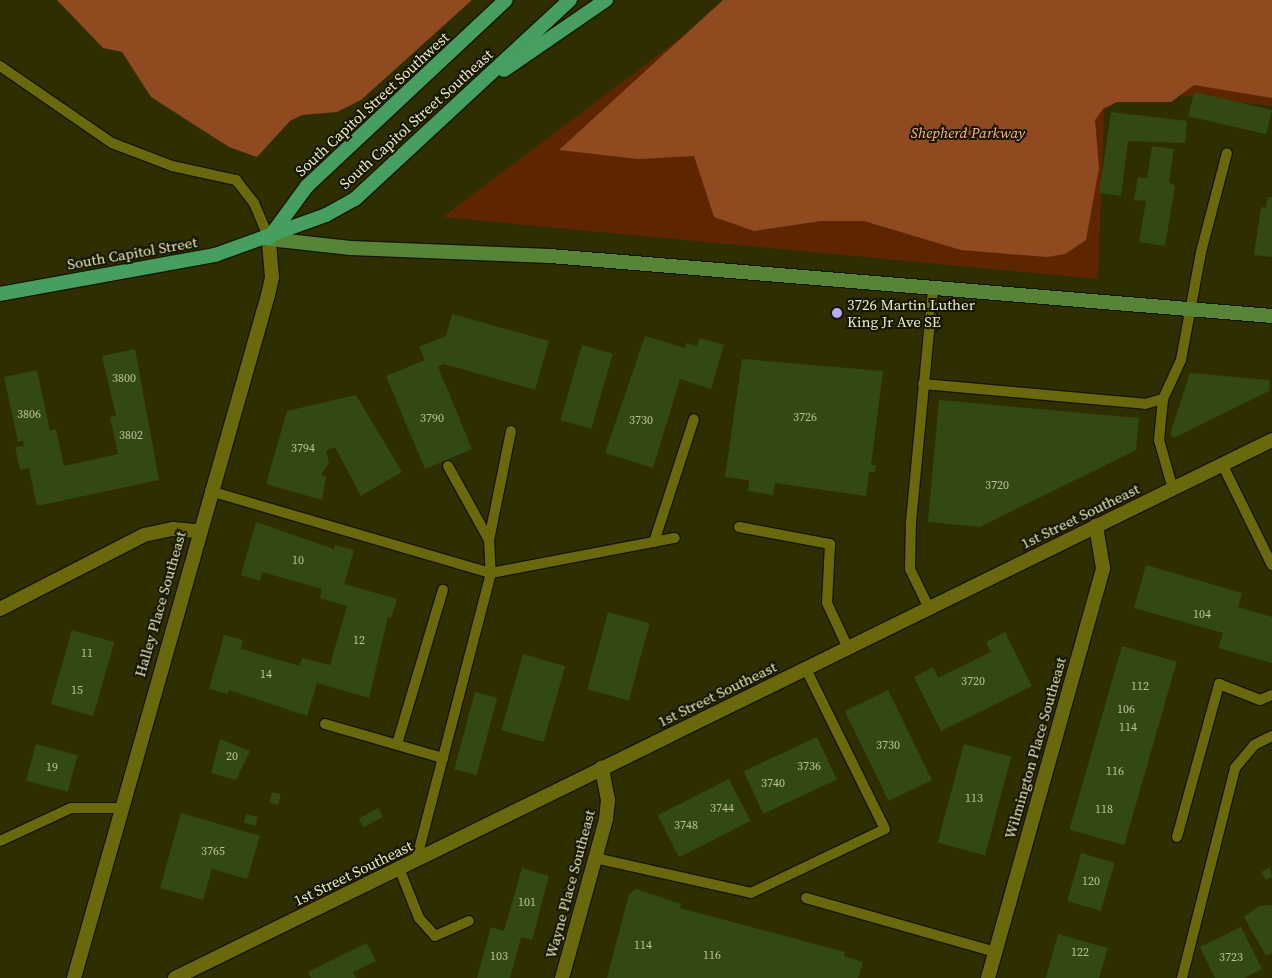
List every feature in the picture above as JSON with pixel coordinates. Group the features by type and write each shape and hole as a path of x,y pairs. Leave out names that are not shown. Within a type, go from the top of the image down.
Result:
{"main road":[{"name":"South Capitol Street Southwest","path":"269,239 307,186 506,0"},
{"name":"South Capitol Street Southeast","path":"269,239 355,199 570,0"},
{"path":"474,90 606,0"},
{"path":"269,239 344,248 502,252 1272,316"},
{"name":"South Capitol Street","path":"0,294 215,255 269,239"}],"street":[{"name":"Halley Place Southeast","path":"74,978 198,531 268,295 272,277 269,239"},
{"name":"1st Street Southeast","path":"175,978 1272,440"},
{"name":"Wilmington Place Southeast","path":"988,978 1103,568 1096,526"},
{"path":"0,609 144,536 173,529 198,531"},
{"name":"Wayne Place Southeast","path":"562,978 595,858 608,800 602,768"}],"lane":[{"path":"0,66 112,143 172,166 236,180 254,204 269,239"},
{"path":"1173,489 1159,440 1163,399 1181,360 1189,309 1227,153"},
{"path":"930,608 910,568 933,289"},
{"path":"924,384 1145,404 1163,399"},
{"path":"654,542 694,419"},
{"path":"416,860 492,573 489,540 511,430"},
{"path":"1222,464 1272,565"},
{"path":"448,466 489,540"},
{"path":"210,491 492,573 675,538"},
{"path":"740,527 830,544 827,603 848,648"},
{"path":"398,744 443,590"},
{"path":"595,858 751,893 885,829 806,668"},
{"path":"1177,837 1219,684 1260,700 1272,695"},
{"path":"325,724 443,758"},
{"path":"1182,978 1235,768 1254,745 1272,736"},
{"path":"0,842 71,808 120,808"},
{"path":"399,868 419,918 435,936 469,921"},
{"path":"806,898 996,952"}],"green space":[{"path":"57,0 472,0 361,100 337,112 302,115 290,121 257,157 229,147 151,97 122,52 103,48"},
{"name":"Shepherd Parkway","path":"723,0 1272,0 1272,98 1194,85 1171,102 1117,102 1103,109 1095,120 1099,168 1086,240 1065,254 1047,257 961,250 864,221 821,221 754,231 714,217 694,156 638,159 559,150"},
{"name":"Shepherd Parkway","path":"731,0 1272,0 1272,106 1105,86 1098,279 443,217"}],"building":[{"path":"1194,92 1272,110 1266,134 1188,116"},
{"path":"1111,112 1187,121 1185,143 1128,141 1121,196 1099,193"},
{"path":"1152,146 1174,149 1169,182 1175,186 1165,246 1139,242 1146,201 1134,200 1138,177 1147,178"},
{"path":"1268,197 1272,197 1272,257 1254,255 1261,207 1266,208"},
{"path":"452,314 549,341 535,390 444,364 438,367 472,449 425,469 386,376 425,360 419,347 446,336"},
{"path":"645,336 685,348 686,343 697,346 700,338 724,345 711,389 680,379 653,468 605,453"},
{"path":"582,345 613,354 591,429 561,420"},
{"path":"135,349 159,480 37,506 29,468 20,470 15,447 24,446 23,441 18,442 4,377 37,370 50,431 56,429 64,466 118,454 110,417 116,416 102,356"},
{"path":"742,359 883,371 871,465 876,465 875,472 869,472 866,496 775,483 773,495 748,491 749,480 725,477"},
{"path":"1190,373 1270,380 1269,391 1174,438 1170,434"},
{"path":"356,395 402,472 361,496 335,447 326,451 329,463 321,475 326,477 322,500 266,484 287,411"},
{"path":"939,400 1139,418 1136,450 980,527 928,522"},
{"path":"256,522 334,549 335,545 354,550 344,584 397,599 391,618 388,617 369,698 317,683 307,716 229,690 228,694 209,689 224,635 243,640 241,649 300,666 302,658 330,665 347,606 320,598 322,589 262,572 260,581 241,575"},
{"path":"1146,565 1242,593 1238,607 1272,617 1272,663 1218,648 1223,633 1134,608"},
{"path":"608,612 650,623 629,700 587,689"},
{"path":"72,630 114,642 93,716 51,704"},
{"path":"1005,632 1032,686 941,731 914,677 933,667 938,678 991,652 986,642"},
{"path":"1122,646 1177,662 1124,845 1069,830"},
{"path":"523,654 565,666 544,742 501,730"},
{"path":"888,690 932,780 889,801 845,711"},
{"path":"475,692 497,698 477,775 454,769"},
{"path":"817,737 837,780 763,814 744,771"},
{"path":"220,739 250,751 236,780 211,773"},
{"path":"36,744 78,755 68,792 26,781"},
{"path":"964,744 1011,757 985,855 938,843"},
{"path":"729,779 750,821 679,857 658,815"},
{"path":"272,792 281,794 278,805 270,803"},
{"path":"378,808 383,817 364,827 359,819"},
{"path":"181,813 260,836 247,879 212,869 203,900 160,888"},
{"path":"246,814 258,817 255,826 244,823"},
{"path":"1081,853 1115,863 1101,911 1067,901"},
{"path":"1270,867 1272,877 1266,880 1261,872"},
{"path":"522,868 549,876 532,940 521,937 510,978 477,978 491,927 504,931"},
{"path":"636,889 681,904 680,908 845,952 844,956 863,962 858,978 607,978 629,894"},
{"path":"1272,905 1272,953 1266,956 1244,917 1259,906"},
{"path":"1241,927 1262,969 1244,978 1215,978 1200,947"},
{"path":"1058,934 1108,948 1099,978 1046,978"},
{"path":"367,943 376,961 353,972 356,978 311,978 308,972"}],"place":[{"name":"3726 Martin Luther King Jr Ave SE","path":"837,313"}]}
